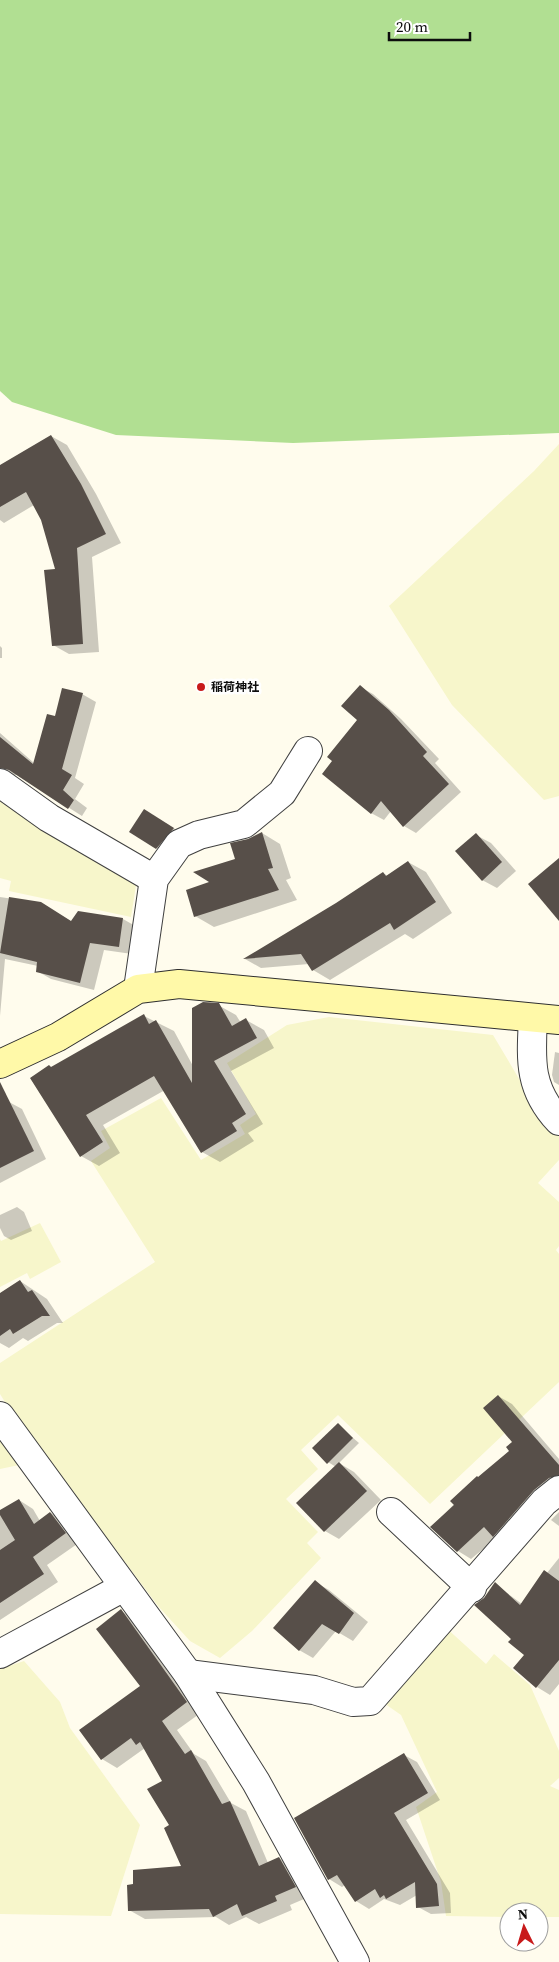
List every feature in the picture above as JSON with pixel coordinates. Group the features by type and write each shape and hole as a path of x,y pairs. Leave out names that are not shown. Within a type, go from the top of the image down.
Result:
{"street":[{"path":"138,988 154,878 179,844 199,834 244,824 282,793 308,751"},
{"path":"0,783 49,818 154,878"},
{"path":"0,1064 58,1036 138,988 179,984 546,1019 531,1067 537,1088 559,1121"},
{"path":"0,1416 188,1674 256,1782 355,1962"},
{"path":"188,1674 314,1690 354,1702 370,1701 472,1588 544,1502 559,1490"},
{"path":"391,1512 472,1588"},
{"path":"0,1654 124,1587"}],"green space":[{"path":"0,0 559,0 559,433 293,443 116,435 12,402 0,391"},
{"path":"559,444 559,796 544,800 452,705 389,606 534,471"},
{"path":"0,795 137,879 131,917 9,891 11,881 0,878"},
{"path":"329,1017 493,1035 534,1104 559,1133 559,1160 538,1183 559,1202 559,1246 556,1250 559,1254 559,1382 430,1504 338,1415 301,1450 318,1469 286,1499 318,1532 307,1543 321,1558 252,1631 220,1658 190,1641 158,1606 5,1402 0,1394 0,1363 155,1262 91,1161 110,1148 101,1131 161,1098 201,1160 245,1134 240,1125 256,1114 227,1063 287,1025"},
{"path":"40,1223 61,1262 30,1279 27,1273 0,1287 0,1239 1,1241"},
{"path":"0,1435 19,1465 0,1469"},
{"path":"444,1626 486,1664 494,1654 530,1685 559,1751 559,1778 550,1786 559,1790 559,1917 549,1917 549,1902 499,1902 499,1917 446,1916 441,1882 416,1807 437,1792 401,1715 378,1699"},
{"path":"24,1661 60,1702 70,1728 140,1825 111,1916 0,1914 0,1669"}],"building":[{"path":"51,435 81,484 106,534 77,548 83,644 52,646 44,570 55,569 41,520 26,492 0,507 0,465"},
{"path":"360,685 389,710 427,752 423,756 449,784 403,827 381,801 371,814 322,774 332,761 327,757 357,720 341,706"},
{"path":"62,688 83,693 62,769 72,775 63,790 74,800 68,809 9,770 0,768 0,737 33,764 47,714 55,716"},
{"path":"144,809 174,828 156,849 129,832"},
{"path":"262,832 273,868 268,869 279,890 194,917 186,890 209,882 193,872 235,859 230,843 248,839"},
{"path":"476,833 502,862 482,881 455,851"},
{"path":"559,858 559,921 528,884"},
{"path":"408,861 436,902 394,930 390,923 312,971 301,954 243,959 336,903 383,872 386,876"},
{"path":"9,897 41,902 71,921 78,911 123,918 119,947 90,943 80,983 36,972 37,962 0,953"},
{"path":"203,1002 219,1003 232,1026 246,1018 257,1038 214,1061 246,1114 232,1123 237,1131 201,1153 154,1076 86,1115 103,1142 80,1157 30,1078 49,1065 51,1067 144,1014 149,1024 156,1020 192,1083 192,1008"},
{"path":"0,1082 34,1151 0,1168"},
{"path":"20,1280 28,1292 32,1290 50,1316 42,1316 13,1334 10,1329 0,1336 0,1293"},
{"path":"498,1395 559,1465 559,1475 549,1478 534,1490 493,1537 484,1527 457,1552 430,1527 454,1505 450,1501 477,1476 509,1451 506,1447 512,1442 483,1408"},
{"path":"338,1423 353,1438 327,1464 312,1448"},
{"path":"339,1462 367,1491 324,1532 296,1503"},
{"path":"19,1499 34,1524 50,1512 66,1533 33,1557 44,1574 0,1603 0,1550 15,1540 0,1515 0,1510"},
{"path":"544,1570 559,1581 559,1660 536,1688 513,1668 524,1655 508,1642 511,1639 474,1605 484,1598 495,1582 520,1605"},
{"path":"315,1580 354,1613 339,1634 322,1624 299,1651 273,1628"},
{"path":"121,1609 187,1702 162,1721 185,1754 191,1750 222,1804 230,1801 259,1866 279,1857 296,1887 275,1896 277,1901 242,1916 237,1904 213,1917 209,1909 128,1911 127,1885 133,1884 133,1870 181,1866 164,1828 169,1825 147,1789 162,1781 140,1742 136,1745 131,1738 101,1760 79,1730 140,1686 96,1629"},
{"path":"404,1753 428,1793 394,1813 437,1884 439,1906 416,1908 415,1882 386,1899 384,1895 380,1898 375,1889 355,1902 337,1875 328,1880 294,1818"}],"place":[{"name":"稲荷神社","path":"201,687"}]}
